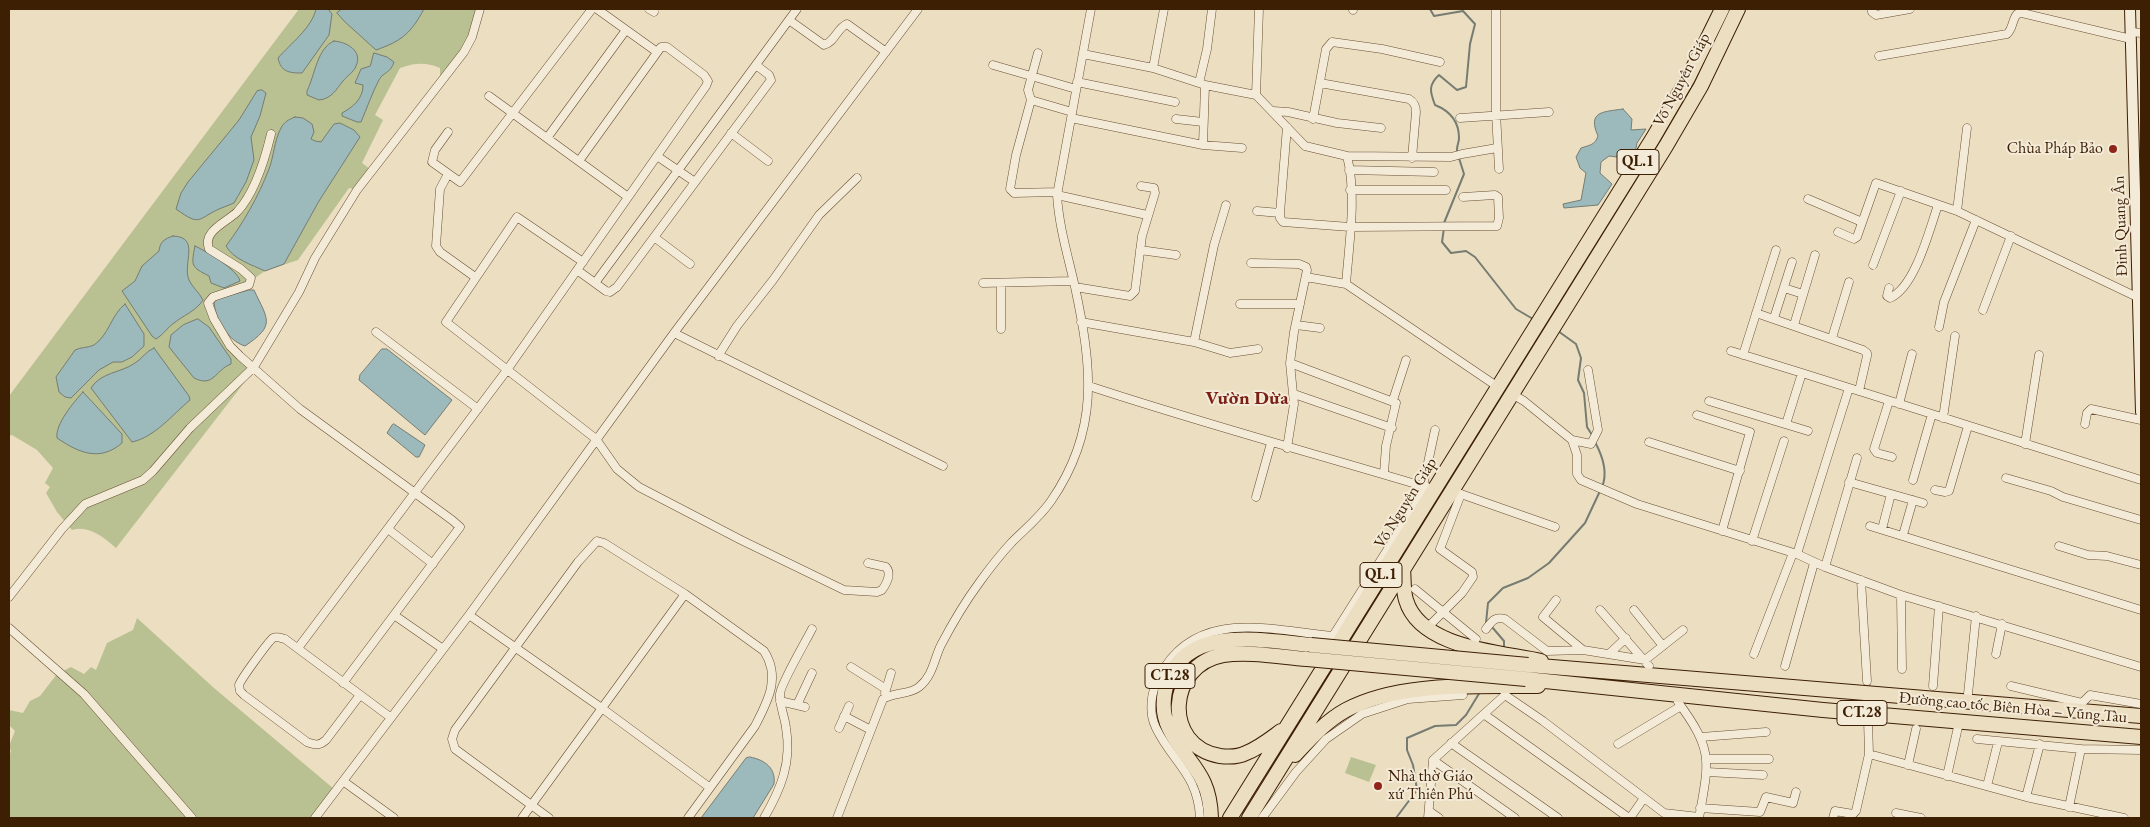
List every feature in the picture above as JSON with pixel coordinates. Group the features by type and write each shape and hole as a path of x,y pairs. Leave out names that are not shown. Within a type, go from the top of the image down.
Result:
{"highway":[{"name":"Võ Nguyên Giáp","path":"1230,818 1287,726 1428,487 1498,387 1688,78 1722,9"},
{"name":"Võ Nguyên Giáp","path":"1248,818 1403,569 1456,493 1512,394 1697,93 1738,9"},
{"name":"CT.28","path":"1403,569 1406,600 1413,615 1426,629 1455,643 1480,644 1516,656 1585,670"},
{"name":"CT.28","path":"1211,818 1211,802 1204,782 1196,766 1175,741 1167,725 1163,710 1164,691 1172,672 1185,655 1204,645 1223,641 1246,640 1311,645 1527,672 1583,686"},
{"name":"CT.28","path":"1287,726 1244,754 1228,757 1212,754 1197,746 1186,734 1179,719 1178,702 1182,686 1191,672 1204,662 1223,655 1245,654 1527,672 1585,670"},
{"name":"Đường cao tốc Biên Hòa – Vũng Tàu","path":"1585,670 2141,716"},
{"name":"CT.28","path":"1282,764 1293,757 1318,730 1346,710 1373,698 1410,689 1466,692 1504,687 1583,686"},
{"name":"Đường cao tốc Biên Hòa – Vũng Tàu","path":"1583,686 1813,709 2141,737"}],"street":[{"path":"9,597 62,529 85,504 143,480 190,428 254,367 299,292 315,258 356,190 464,52 472,37 480,9"},
{"path":"448,132 435,150 432,162 458,182 462,181 592,9"},
{"path":"597,9 657,52"},
{"path":"595,283 798,9"},
{"path":"315,818 469,615 674,333 918,9"},
{"path":"884,699 894,694 915,690 928,677 940,646 979,583 1012,543 1051,502 1074,461 1083,437 1089,386 1085,344 1074,284 1059,222 1057,193 1091,9"},
{"path":"1153,68 1164,9"},
{"path":"1203,145 1202,84 1212,9"},
{"path":"1256,95 1259,9"},
{"path":"1496,9 1496,116 1499,169"},
{"path":"1872,9 1876,16 1911,11"},
{"name":"Đinh Quang Ân","path":"2130,9 2134,35 2137,137 2141,412"},
{"path":"1879,56 2007,34 2011,29 2013,18 2017,14 2022,13 2134,35"},
{"path":"789,20 824,44 830,43 841,28 847,24 886,52"},
{"path":"547,138 626,30"},
{"path":"1313,119 1326,49 1332,42 1382,49 1440,62"},
{"path":"298,648 507,370 708,81 704,75 667,48 661,47 579,161"},
{"path":"1038,53 1028,90 1030,100 1010,188 1014,193 1057,193 1147,215"},
{"path":"1083,54 1153,68 1202,84 1256,95 1305,146 1347,156 1451,157 1497,148"},
{"path":"577,270 606,291 613,291 771,80 769,75 756,65"},
{"path":"993,65 1031,76 1175,102"},
{"path":"1320,83 1412,101 1416,106 1412,158"},
{"path":"489,96 628,197"},
{"path":"1030,100 1071,115 1203,145 1242,148"},
{"path":"1273,111 1288,112 1313,119 1381,128"},
{"path":"1460,118 1549,112"},
{"path":"1176,119 1204,122"},
{"path":"1287,127 1280,213 1280,218 1283,222 1350,227 1497,226 1499,218 1498,197 1495,195 1463,197"},
{"path":"1957,211 1967,128"},
{"path":"731,133 768,160"},
{"path":"270,134 266,157 239,210 214,230 207,244 214,253 252,278 249,285 213,297 208,303 214,320 230,346 300,409 460,527 343,683"},
{"path":"657,156 695,182"},
{"path":"1346,284 1350,227 1350,190 1347,156"},
{"path":"1349,170 1434,172"},
{"path":"448,174 440,189 436,246 440,252 475,277"},
{"path":"718,356 737,326 773,280 819,215 857,178"},
{"path":"1838,232 1855,239 1876,183 1957,211 2140,291"},
{"path":"983,284 1074,284 1120,295 1132,294 1135,291 1147,215 1155,191 1151,187 1141,186"},
{"path":"1350,190 1446,190"},
{"path":"1872,265 1901,191"},
{"path":"1808,199 1862,222"},
{"path":"1194,342 1214,245 1226,205"},
{"path":"1889,288 1887,296 1892,298 1909,280 1938,205"},
{"path":"1257,211 1280,213"},
{"path":"583,262 517,217 446,322 596,439 617,469 639,487 844,590 877,592 882,590 888,578 889,570 883,566 868,563"},
{"path":"1939,328 1944,302 1976,220"},
{"path":"1984,310 2011,236"},
{"path":"654,237 690,264"},
{"path":"1140,250 1176,255"},
{"path":"1743,355 1776,250"},
{"path":"1794,324 1815,256"},
{"path":"1774,318 1792,262"},
{"path":"1251,263 1302,265 1307,270 1290,363 1294,404 1287,448"},
{"path":"1306,278 1346,284 1498,387"},
{"path":"1832,338 1849,282"},
{"path":"1001,283 1001,329"},
{"path":"1784,288 1803,294"},
{"path":"1240,304 1300,304"},
{"path":"1756,313 1794,324 1866,353 1859,390"},
{"path":"1081,322 1194,342 1230,353 1258,349"},
{"path":"1296,325 1320,328"},
{"path":"376,332 478,409"},
{"path":"674,333 943,466"},
{"path":"1943,418 1955,336"},
{"path":"1731,351 2141,480"},
{"path":"1899,404 1912,354"},
{"path":"2025,444 2039,355"},
{"path":"1392,400 1406,360"},
{"path":"1290,363 1392,400 1397,406 1386,446 1384,473"},
{"path":"1512,394 1524,401 1572,440 1591,444 1597,436 1598,421 1588,370"},
{"path":"1786,424 1802,373"},
{"path":"1089,386 1287,448 1384,473 1428,487"},
{"path":"1754,654 1795,554 1849,388"},
{"path":"1294,394 1392,428"},
{"path":"1709,401 1808,431"},
{"path":"1889,401 1874,450 1892,457"},
{"path":"2085,424 2087,413 2091,409 2141,420"},
{"path":"1912,480 1932,414"},
{"path":"1697,415 1750,432 1722,531"},
{"path":"1935,490 1949,491 1968,426"},
{"path":"1200,818 1200,804 1194,785 1156,727 1151,711 1154,686 1166,664 1181,648 1202,634 1224,628 1249,628 1333,636 1428,487 1436,430"},
{"path":"1572,440 1577,455 1578,477 1601,490 1637,504 1795,554 1814,563 1901,595 2141,667"},
{"path":"1752,541 1784,441"},
{"path":"1649,442 1740,471"},
{"path":"1256,497 1271,443"},
{"path":"1825,567 1856,458"},
{"path":"2006,478 2141,520"},
{"path":"1849,482 1923,503"},
{"path":"1432,624 1462,593 1474,574 1440,549 1456,493 1554,527"},
{"path":"1882,529 1891,494"},
{"path":"1904,535 1913,500"},
{"path":"1870,526 2141,610"},
{"path":"388,529 433,564"},
{"path":"549,818 455,749 452,739 455,730 578,562 596,541 604,543 685,594 764,651 770,659 773,682 764,710 755,726 688,818"},
{"path":"2059,546 2093,556 2107,556 2141,565"},
{"path":"1785,666 1814,563"},
{"path":"1861,580 1867,681"},
{"path":"1416,589 1444,611 1480,644"},
{"path":"522,818 685,594"},
{"path":"1901,595 1902,669"},
{"path":"1556,600 1543,617 1583,650"},
{"path":"1933,686 1939,606"},
{"path":"1600,610 1647,663"},
{"path":"1634,610 1663,646"},
{"path":"394,615 443,649"},
{"path":"469,615 603,709 709,787"},
{"path":"1968,694 1976,616"},
{"path":"1488,626 1498,617 1505,619 1546,651 1583,650 1610,653 1647,663"},
{"path":"1996,654 2002,624"},
{"path":"9,628 84,694 192,818"},
{"path":"764,818 786,772 788,754 787,733 780,701 780,692 812,629"},
{"path":"1647,663 1663,646 1683,630"},
{"path":"360,695 326,740 316,745 307,742 240,690 240,682 274,638 279,637 298,648 390,717"},
{"path":"1610,653 1626,638"},
{"path":"851,666 886,689"},
{"path":"780,701 801,706 812,673"},
{"path":"837,818 884,699 891,673"},
{"path":"2010,686 2082,703 2090,695 2141,704"},
{"path":"1262,818 1296,772 1326,739 1362,714 1408,699 1466,692"},
{"path":"1439,818 1429,815 1432,760 1505,696 1543,722 1664,813 1699,818 1707,772 1707,759 1702,737 1680,704 1618,744"},
{"path":"839,728 849,706"},
{"path":"1485,715 1629,818 1644,798"},
{"path":"844,716 871,730"},
{"path":"1833,818 1835,811 1853,814 1856,811 1869,754 1868,720"},
{"path":"1947,776 1958,728"},
{"path":"1908,765 1916,729"},
{"path":"1702,737 1766,732"},
{"path":"1977,739 2081,749 2141,750"},
{"path":"1987,786 1998,742"},
{"path":"1451,743 1558,818"},
{"path":"2026,797 2040,744"},
{"path":"2069,807 2081,749"},
{"path":"1869,754 2026,797 2124,818"},
{"path":"1707,759 1769,759"},
{"path":"1432,760 1515,818"},
{"path":"1707,772 1763,775"},
{"path":"343,781 394,818"},
{"path":"1700,808 1760,812 1766,797 1792,803 1796,792"},
{"path":"1896,813 1921,818"}],"green space":[{"path":"299,9 478,9 470,36 462,50 440,78 440,68 430,65 415,64 400,68 375,115 383,120 362,163 370,169 354,189 349,188 298,260 265,271 249,282 212,295 212,321 254,370 116,548 96,533 84,529 72,530 57,512 46,493 50,487 45,483 53,468 37,450 12,435 9,436 9,396"},
{"path":"137,618 214,688 334,789 312,818 9,818 9,756 11,751 9,746 15,731 9,725 9,710 23,713 30,701 40,696 57,674 71,667 84,674 91,667 96,670 107,643 133,630"},
{"path":"1351,757 1376,765 1369,782 1345,773"}],"water":[{"path":"316,9 328,9 332,14 329,35 302,73 286,71 279,63 278,58 310,23"},
{"path":"342,9 424,9 415,24 405,35 393,43 376,50 337,13"},
{"path":"334,41 349,45 356,52 358,61 354,70 333,94 319,100 307,95 307,91 320,56 328,45"},
{"path":"374,53 387,57 394,62 391,68 379,80 361,122 357,122 342,116 342,113 359,98 363,85 355,83 361,69 370,66"},
{"path":"262,90 266,93 260,116 251,137 254,160 246,182 234,203 199,220 184,215 176,209 181,193 239,120 257,91"},
{"path":"1623,109 1632,119 1631,130 1646,129 1637,143 1635,153 1625,158 1609,156 1601,162 1600,173 1612,184 1598,205 1564,208 1563,204 1581,200 1586,173 1580,168 1576,157 1581,148 1592,144 1597,139 1598,136 1594,122 1596,117 1603,112"},
{"path":"295,117 303,118 312,124 314,132 311,139 315,141 321,142 334,124 340,123 354,130 360,137 319,201 284,264 265,271 233,255 226,246 245,218 260,189 269,169 277,138 283,124"},
{"path":"173,236 181,237 189,246 187,273 189,280 203,300 190,313 174,323 156,339 152,336 122,291 135,281 142,266 159,251 163,241"},
{"path":"195,246 228,266 240,281 224,288 211,283 209,276 194,265"},
{"path":"254,290 263,308 266,321 261,333 245,346 233,339 223,328 216,314 214,300"},
{"path":"125,304 144,334 144,346 132,357 122,362 113,362 99,370 71,398 65,397 59,392 56,377 75,350 92,346 99,341 116,314"},
{"path":"198,319 209,327 231,359 231,364 206,381 194,378 169,347 171,335 183,325"},
{"path":"154,348 190,400 163,425 148,435 132,442 91,388 100,379 130,366"},
{"path":"382,349 387,349 452,400 425,435 359,380 360,375"},
{"path":"83,392 122,434 122,443 114,449 98,454 90,453 73,448 57,438 57,432 62,420"},
{"path":"394,424 425,445 419,457 416,457 387,433"},
{"path":"750,757 765,763 771,769 774,778 774,784 753,818 701,818 746,758"}],"waterway":[{"path":"1430,9 1434,16 1463,11 1475,24 1470,44 1466,87 1457,90 1439,75 1433,82 1431,89 1435,105 1453,117 1459,132 1458,154"},
{"path":"1444,223 1464,174 1459,158"},
{"path":"1444,228 1442,242 1451,253 1466,251 1475,257 1516,309 1533,319"},
{"path":"1558,331 1576,344 1581,358 1578,380 1584,393 1587,427 1592,435"},
{"path":"1595,442 1603,464 1604,482 1602,487"},
{"path":"1488,624 1486,623 1488,603 1503,588 1528,578 1549,563 1585,523 1600,491"},
{"path":"1492,627 1504,641 1504,650"},
{"path":"1396,818 1417,790 1413,765 1407,750 1407,738 1435,726 1456,725 1466,715 1480,692"}],"tunnel":[{"path":"1867,681 1868,716"}],"place":[{"name":"Chùa Pháp Bảo","path":"2113,149"},
{"name":"Nhà thờ Giáo xứ Thiên Phú","path":"1378,786"}],"district":[{"name":"Vườn Dừa","path":"1247,399"}]}
